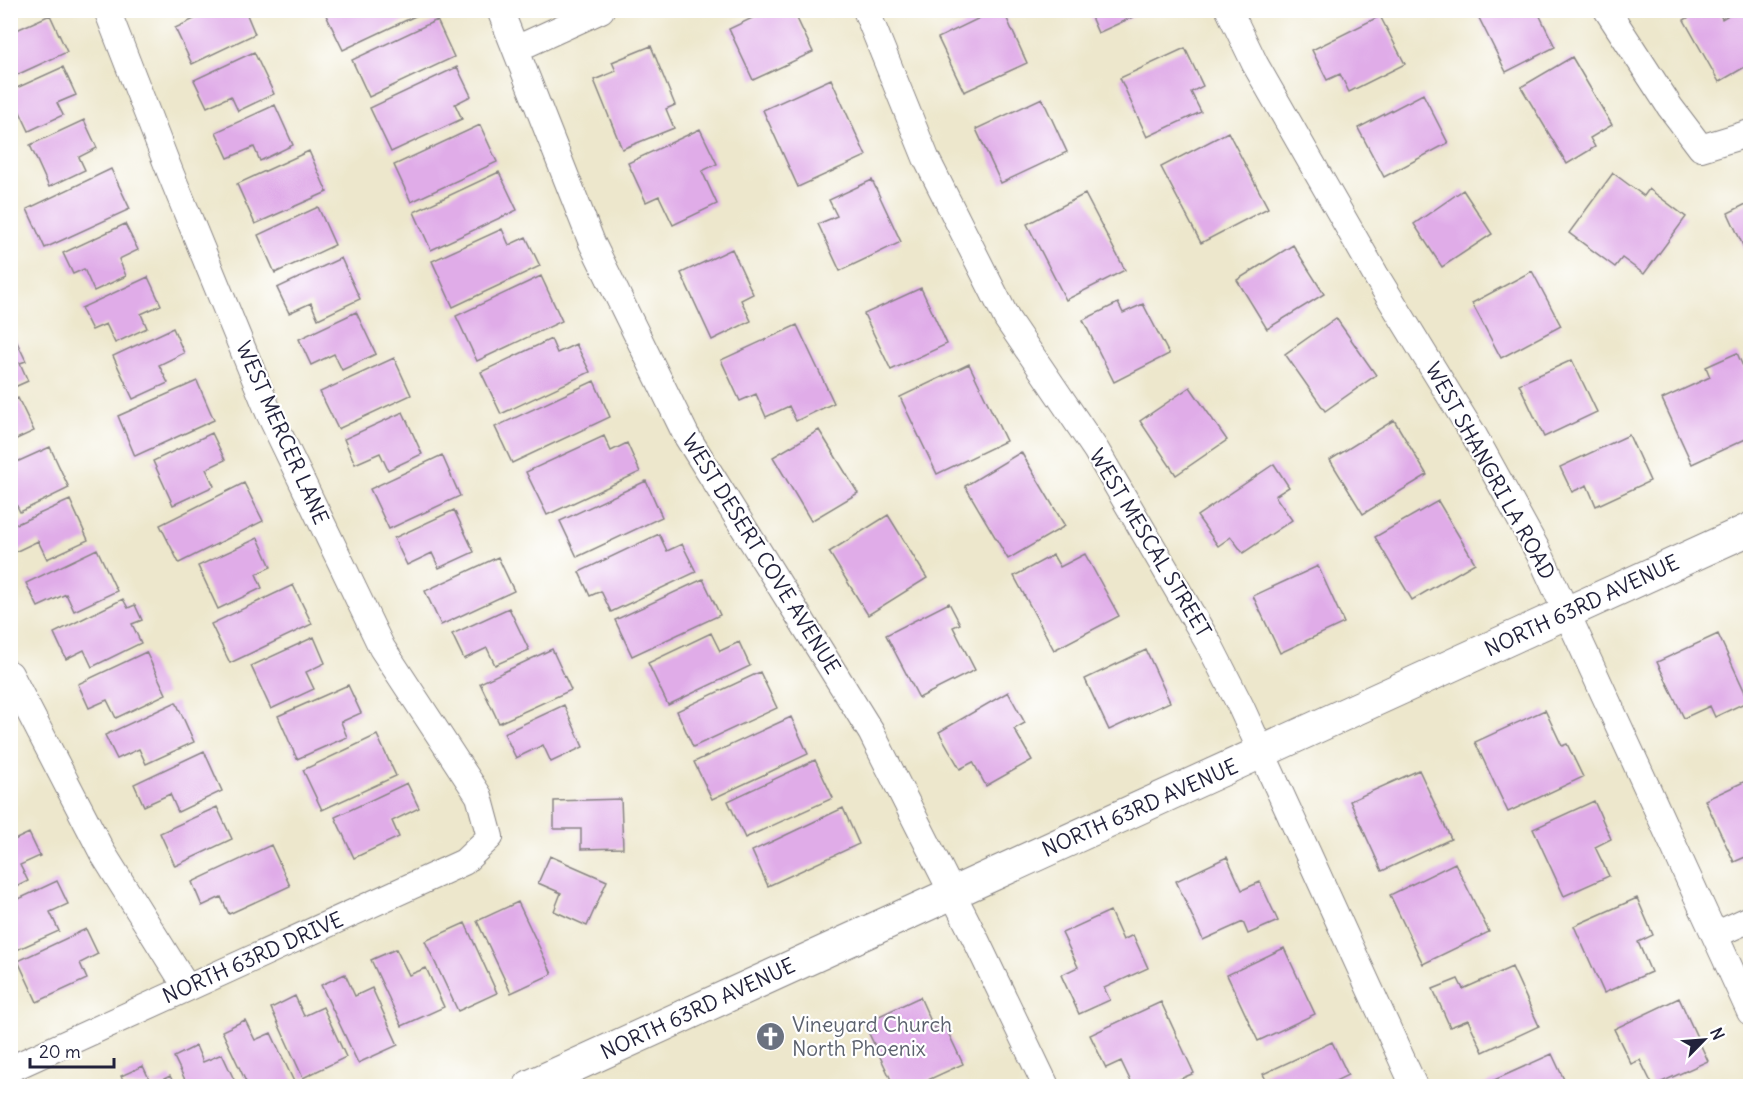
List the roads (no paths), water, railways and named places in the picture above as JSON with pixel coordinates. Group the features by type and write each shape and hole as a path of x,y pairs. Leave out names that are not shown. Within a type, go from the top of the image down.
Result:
{"street":[{"name":"WEST MERCER LANE","path":"107,10 170,172 269,413 382,648 479,796 490,837"},
{"name":"WEST DESERT COVE AVENUE","path":"500,10 592,243 686,435 871,732 1046,1086"},
{"path":"516,49 601,10"},
{"name":"WEST MESCAL STREET","path":"866,10 926,158 1007,319 1096,450 1197,623 1241,707 1414,1086"},
{"name":"WEST SHANGRI LA ROAD","path":"1229,10 1255,64 1375,274 1472,432 1541,557 1750,1012"},
{"path":"1607,10 1670,106 1701,148 1750,133"},
{"name":"NORTH 63RD AVENUE","path":"530,1086 1750,529"},
{"path":"10,674 102,852 187,988"},
{"name":"NORTH 63RD DRIVE","path":"10,1069 464,862 490,837"},
{"path":"1715,935 1750,919"}],"place":[{"name":"Vineyard Church North Phoenix","path":"771,1037"}]}
